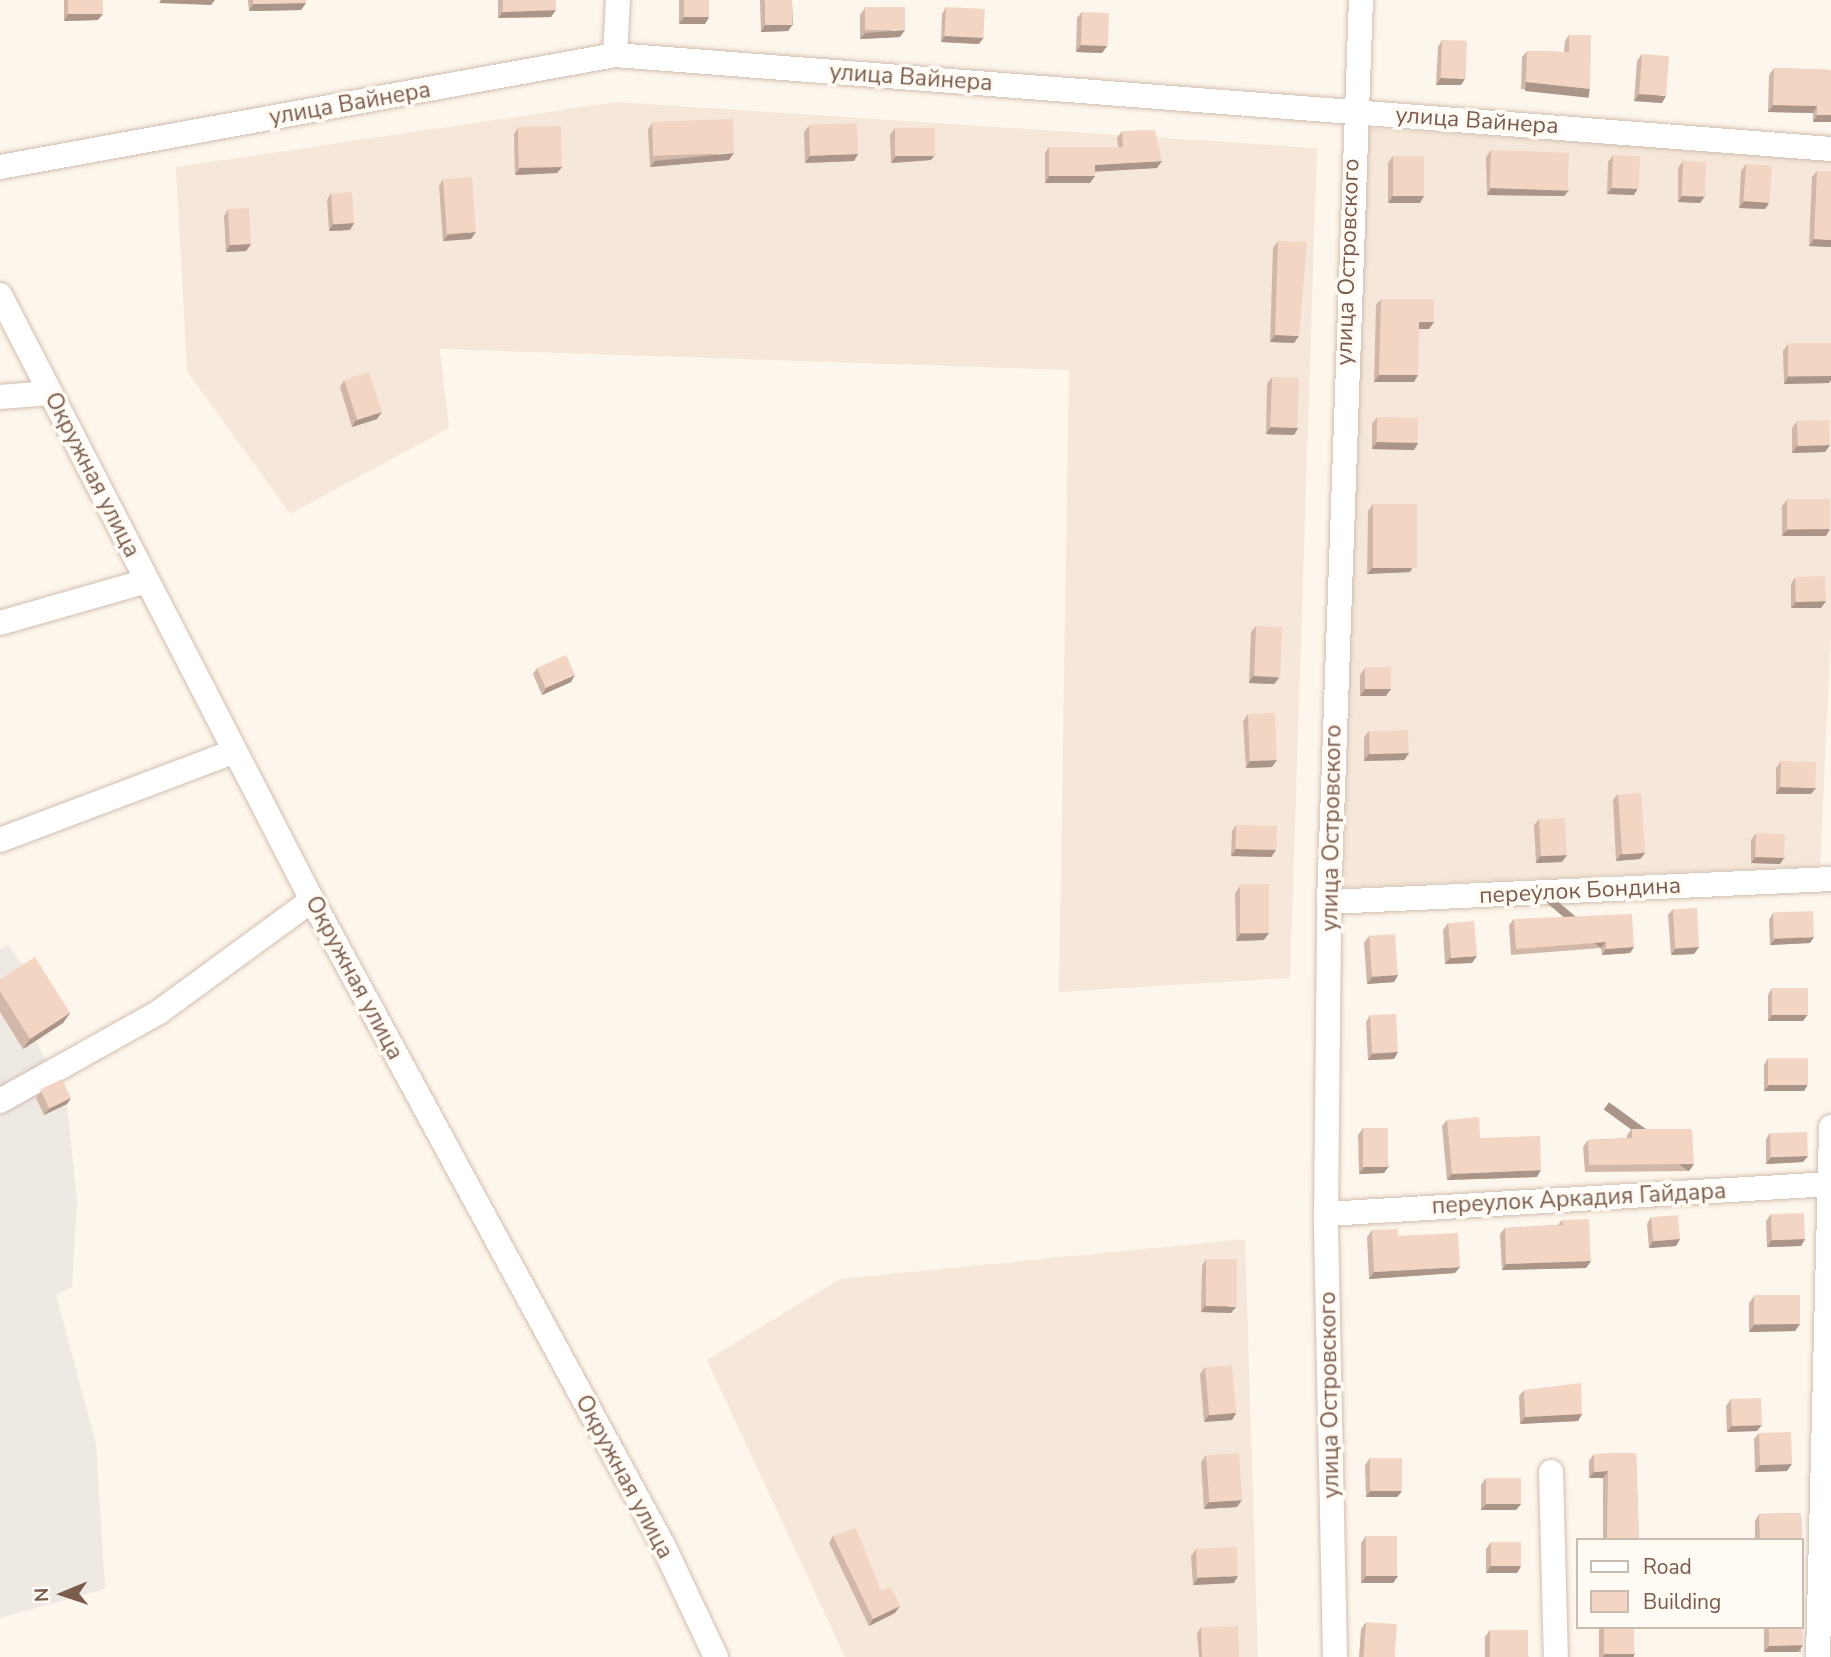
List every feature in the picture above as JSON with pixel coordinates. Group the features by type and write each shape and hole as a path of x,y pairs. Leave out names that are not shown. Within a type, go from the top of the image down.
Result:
{"street":[{"path":"615,55 618,0"},
{"name":"улица Островского","path":"1335,1657 1326,1214 1329,902 1353,111 1361,0"},
{"name":"улица Вайнера","path":"0,167 615,55 1831,149"},
{"name":"Окружная улица","path":"0,295 312,900 663,1545 716,1657"},
{"path":"0,397 50,393"},
{"path":"0,623 146,581"},
{"path":"0,840 235,751"},
{"name":"переулок Бондина","path":"1329,902 1831,879"},
{"path":"0,1101 159,1012 312,900"},
{"path":"1818,1657 1831,1126"},
{"name":"переулок Аркадия Гайдара","path":"1326,1214 1830,1184"},
{"path":"1551,1472 1556,1657"}],"shaded area":[{"path":"616,102 1317,148 1290,978 1059,992 1069,370 440,349 449,428 290,514 187,371 176,167"},
{"path":"1363,128 1831,157 1831,633 1820,866 1344,887"},
{"path":"8,945 63,1023 36,1041 67,1104 77,1201 72,1287 56,1295 96,1444 105,1589 0,1618 0,949"},
{"path":"1245,1239 1258,1657 845,1657 707,1360 840,1279"}],"building":[{"path":"68,0 103,0 103,14 68,14"},
{"path":"253,0 306,0 306,3 253,4"},
{"path":"503,0 556,0 556,10 503,12"},
{"path":"684,0 709,0 709,17 684,17"},
{"path":"765,0 792,0 792,25 765,25"},
{"path":"865,7 905,7 905,30 865,30"},
{"path":"946,7 985,9 983,38 944,36"},
{"path":"1082,12 1109,13 1108,46 1081,45"},
{"path":"1569,35 1591,35 1590,89 1526,82 1527,51 1569,52"},
{"path":"1442,40 1467,41 1466,79 1441,78"},
{"path":"1642,54 1669,56 1666,96 1639,94"},
{"path":"1774,68 1831,70 1831,115 1817,115 1817,106 1773,105"},
{"path":"733,119 734,153 653,156 652,122"},
{"path":"857,123 858,154 810,156 809,125"},
{"path":"561,126 562,167 519,168 518,127"},
{"path":"895,128 935,128 935,156 895,156"},
{"path":"1155,130 1162,161 1095,165 1095,176 1049,176 1049,147 1123,147 1122,131"},
{"path":"1491,150 1569,153 1568,191 1490,188"},
{"path":"1613,155 1640,156 1639,189 1612,188"},
{"path":"1393,156 1424,156 1424,196 1393,196"},
{"path":"1683,161 1706,162 1705,197 1682,196"},
{"path":"1746,164 1772,166 1769,203 1743,201"},
{"path":"1817,171 1831,171 1831,240 1814,239"},
{"path":"472,177 476,232 447,234 443,179"},
{"path":"352,192 354,223 333,224 331,193"},
{"path":"249,208 251,244 230,245 228,209"},
{"path":"1278,241 1307,242 1299,336 1275,335"},
{"path":"1381,299 1434,299 1434,322 1419,322 1418,375 1379,375"},
{"path":"1788,343 1831,343 1831,376 1788,376"},
{"path":"369,372 382,412 357,420 344,380"},
{"path":"1272,377 1299,378 1297,428 1270,427"},
{"path":"1377,417 1418,418 1418,443 1377,442"},
{"path":"1829,420 1830,445 1798,446 1797,421"},
{"path":"1787,499 1830,499 1830,529 1787,529"},
{"path":"1373,504 1417,504 1417,568 1373,568"},
{"path":"1825,576 1826,601 1796,602 1795,577"},
{"path":"1256,626 1282,627 1280,677 1254,676"},
{"path":"566,655 575,675 546,688 537,668"},
{"path":"1365,667 1391,667 1391,689 1365,689"},
{"path":"1275,713 1277,760 1250,761 1248,714"},
{"path":"1408,730 1409,753 1370,754 1369,731"},
{"path":"1781,761 1816,762 1815,788 1780,787"},
{"path":"1641,793 1645,853 1622,854 1618,795"},
{"path":"1565,818 1567,855 1541,856 1539,819"},
{"path":"1236,825 1277,826 1277,850 1236,849"},
{"path":"1756,833 1785,834 1784,858 1755,857"},
{"path":"1240,884 1269,884 1269,933 1240,933"},
{"path":"1697,908 1699,947 1675,948 1673,909"},
{"path":"1813,911 1814,937 1774,938 1773,912"},
{"path":"1632,914 1634,947 1606,949 1606,942 1516,949 1514,919"},
{"path":"1474,921 1477,956 1451,958 1448,923"},
{"path":"1395,934 1398,975 1372,977 1369,936"},
{"path":"35,957 70,1013 30,1039 0,991 0,979"},
{"path":"1772,988 1808,988 1808,1015 1772,1015"},
{"path":"1396,1014 1398,1052 1372,1053 1370,1015"},
{"path":"1768,1058 1808,1058 1808,1085 1768,1085"},
{"path":"62,1079 71,1098 49,1108 40,1089"},
{"path":"1479,1117 1480,1138 1540,1136 1541,1170 1452,1174 1447,1120"},
{"path":"1363,1128 1388,1128 1388,1167 1363,1167"},
{"path":"1632,1129 1692,1129 1694,1164 1589,1165 1588,1140 1632,1138"},
{"path":"1807,1132 1808,1156 1771,1157 1770,1133"},
{"path":"1804,1213 1805,1239 1772,1240 1771,1214"},
{"path":"1678,1215 1680,1239 1653,1241 1651,1217"},
{"path":"1589,1219 1591,1261 1506,1264 1505,1228 1563,1225 1562,1220"},
{"path":"1398,1229 1398,1236 1458,1233 1460,1267 1374,1272 1372,1230"},
{"path":"1206,1259 1237,1259 1237,1306 1206,1306"},
{"path":"1754,1295 1800,1295 1800,1324 1754,1324"},
{"path":"1232,1365 1236,1413 1209,1415 1205,1367"},
{"path":"1581,1383 1582,1414 1525,1417 1524,1390"},
{"path":"1761,1398 1762,1425 1732,1426 1731,1399"},
{"path":"1791,1432 1792,1464 1760,1465 1759,1433"},
{"path":"1239,1453 1242,1500 1209,1502 1206,1455"},
{"path":"1636,1453 1639,1538 1607,1538 1608,1471 1594,1472 1594,1454"},
{"path":"1370,1458 1402,1458 1402,1491 1370,1491"},
{"path":"1486,1478 1521,1478 1521,1504 1486,1504"},
{"path":"1801,1513 1802,1538 1760,1538 1759,1514"},
{"path":"856,1528 881,1591 891,1587 900,1606 873,1619 833,1536"},
{"path":"1366,1536 1397,1536 1397,1576 1366,1576"},
{"path":"1491,1542 1521,1542 1521,1566 1491,1566"},
{"path":"1237,1547 1238,1576 1197,1577 1196,1548"},
{"path":"1366,1622 1397,1624 1395,1657 1364,1657"},
{"path":"1238,1626 1239,1657 1202,1657 1201,1627"},
{"path":"1604,1629 1634,1629 1634,1654 1604,1654"},
{"path":"1769,1629 1803,1629 1803,1645 1769,1646"},
{"path":"1490,1630 1528,1630 1528,1657 1490,1657"}]}
